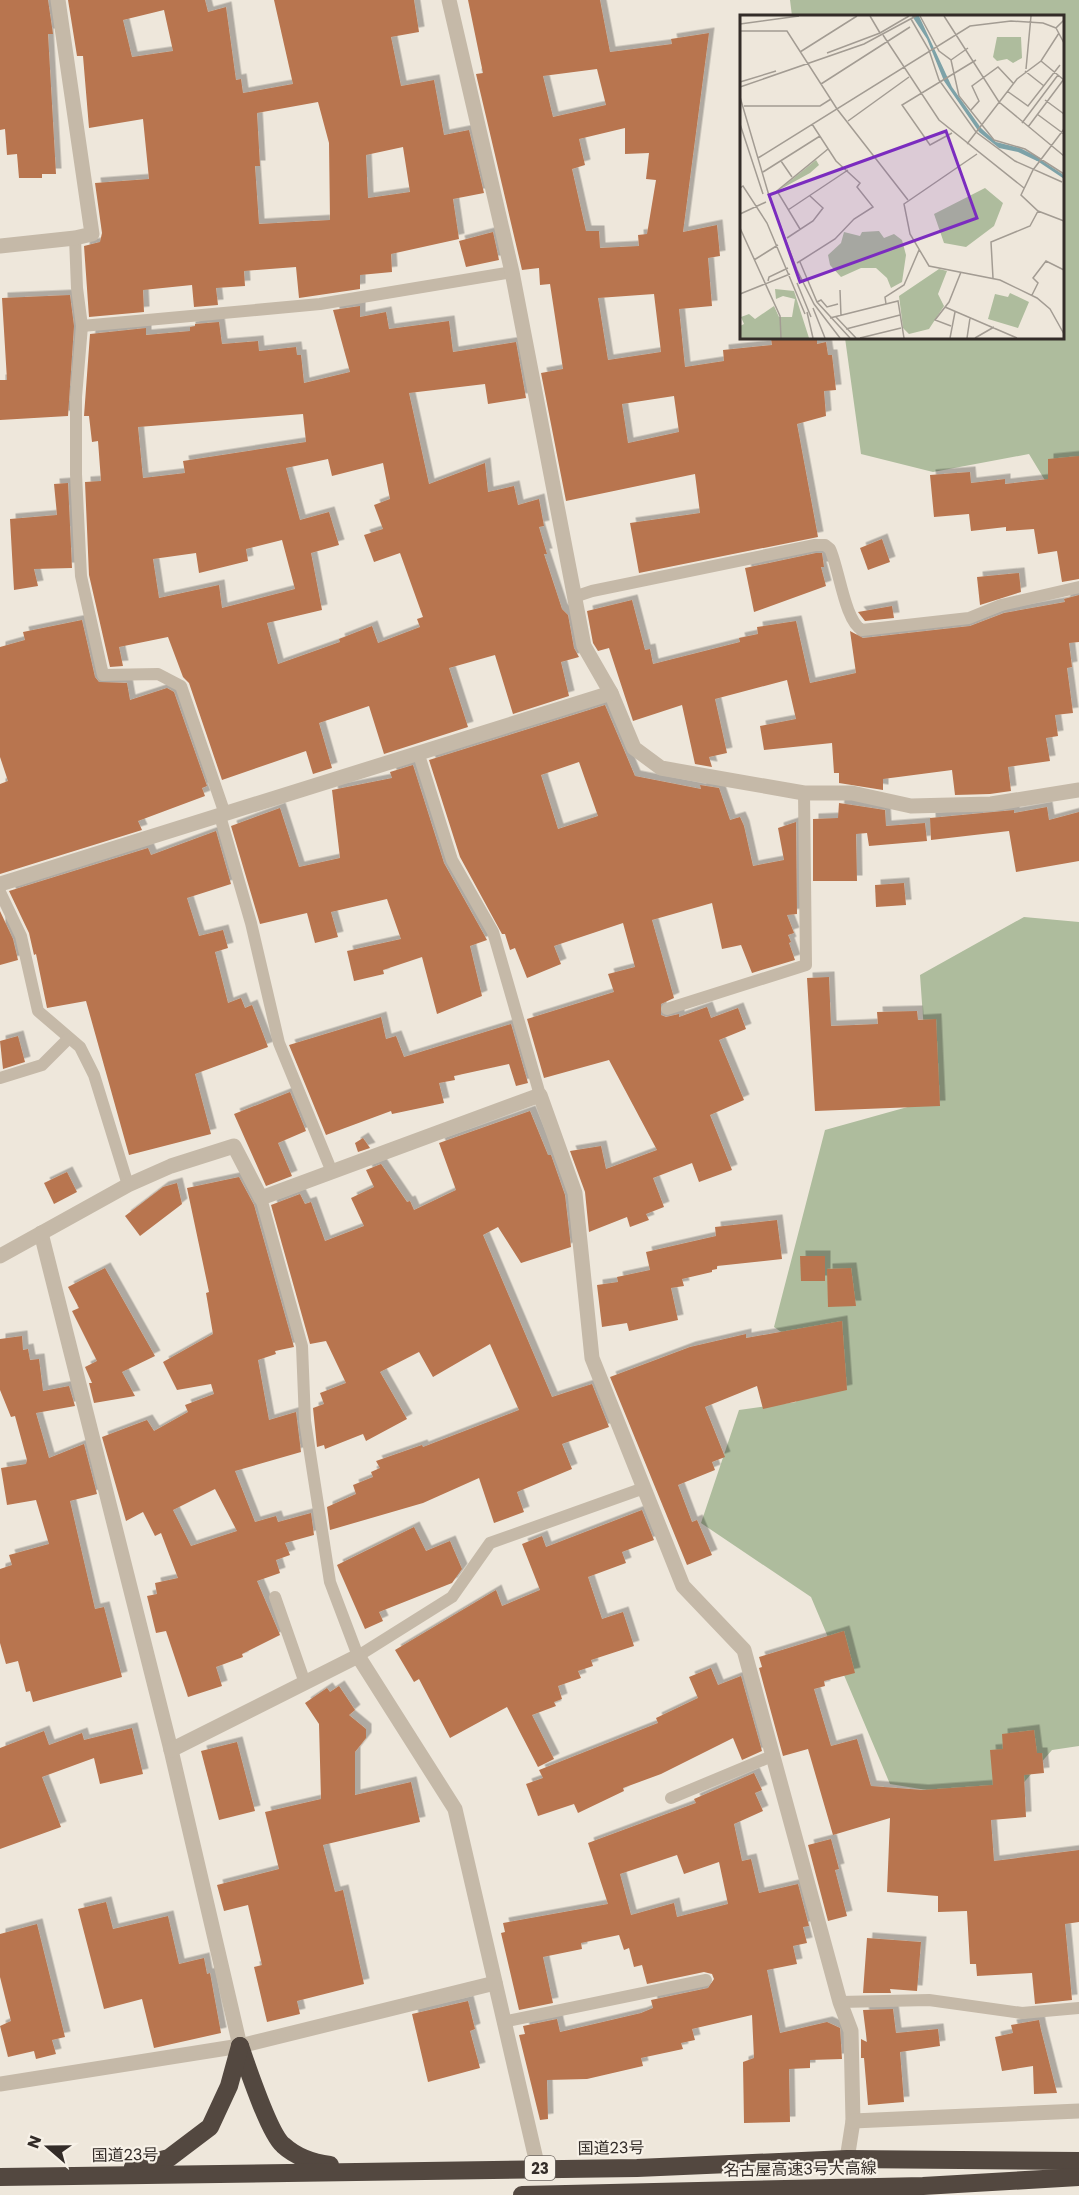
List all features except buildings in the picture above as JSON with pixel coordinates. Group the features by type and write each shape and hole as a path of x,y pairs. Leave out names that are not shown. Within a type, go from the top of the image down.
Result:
{"highway":[{"path":"240,2046 262,2105 281,2144 313,2163 381,2172"},
{"path":"105,2174 170,2158 210,2127 229,2086 240,2046"},
{"name":"国道23号","path":"0,2177 638,2168 847,2159 1079,2161"},
{"name":"名古屋高速3号大高線","path":"522,2195 923,2186 1079,2177"}],"street":[{"path":"0,246 92,234 58,0"},
{"path":"449,0 512,272 584,646 611,693 634,748 661,768 804,793 852,793 911,806 991,804 1079,790"},
{"path":"0,884 419,755 611,693"},
{"path":"0,1256 128,1185 171,1166 234,1146 261,1198 540,1095 574,1193 592,1358 683,1586 744,1650 840,2002 851,2031 853,2121 847,2159"},
{"path":"41,1233 171,1750 240,2046"},
{"path":"171,1750 358,1656 455,1809 538,2168"},
{"path":"0,2084 240,2046 495,1983"},
{"path":"853,2121 1079,2111"}],"lane":[{"path":"75,238 77,288 82,326 76,397 76,474 81,576 103,675 158,674 181,686 222,815 251,923 276,1034 332,1172"},
{"path":"82,326 320,304 512,272"},
{"path":"574,597 592,591 815,545 825,545 830,549 851,616 856,627 862,630 969,618 1001,605 1079,587"},
{"path":"419,755 452,860 493,932 540,1095"},
{"path":"667,1009 806,965 804,793"},
{"path":"0,892 21,936 38,1011 80,1047 94,1075 128,1185"},
{"path":"0,1078 42,1065 68,1039"},
{"path":"261,1198 302,1346 305,1420 330,1582 358,1656 452,1597 490,1543 644,1488"},
{"path":"275,1597 305,1683"},
{"path":"671,1798 772,1756"},
{"path":"503,2022 706,1980"},
{"path":"840,2002 929,2000 1022,2013 1079,2008"}],"green space":[{"path":"790,0 1079,0 1079,484 1049,487 1029,454 933,472 861,454 845,339 1064,339 1064,15 792,15"},
{"path":"1024,917 1079,922 1079,1746 1052,1750 1006,1803 890,1784 811,1597 701,1523 739,1410 796,1402 813,1354 774,1327 825,1130 929,1101 920,975"}]}
